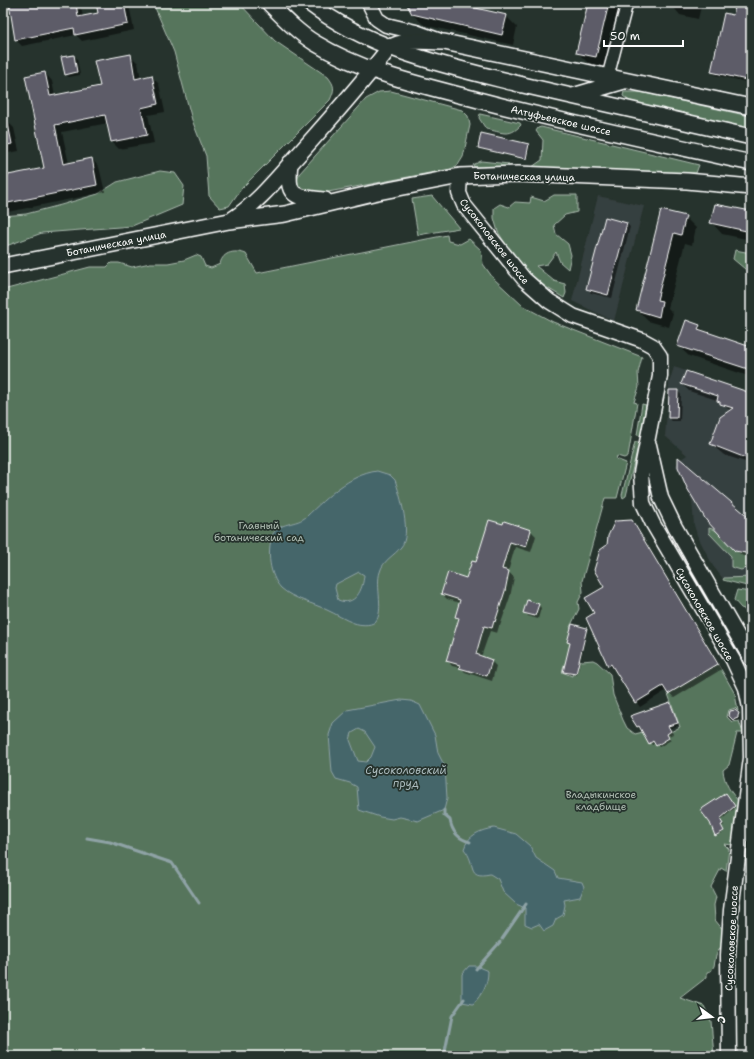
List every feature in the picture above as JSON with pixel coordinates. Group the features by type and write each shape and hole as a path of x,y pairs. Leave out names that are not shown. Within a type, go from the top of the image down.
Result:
{"main road":[{"name":"Алтуфьевское шоссе","path":"269,3 291,25 314,42 343,58 372,70 418,85 532,115 751,164"},
{"path":"310,3 328,17 388,48 428,61 571,96 751,137"},
{"path":"388,48 397,43 414,41 444,42 627,80 751,108"},
{"name":"Ботаническая улица","path":"229,221 247,209 262,196 372,70 388,48"},
{"path":"571,96 627,80"},
{"path":"290,164 289,186 293,193 301,197 338,201"},
{"name":"Ботаническая улица","path":"3,266 229,221 285,214 338,201 460,176 518,174 687,181 751,187"}],"street":[{"path":"369,3 377,19 386,24 416,32 444,42"},
{"path":"608,76 627,3"},
{"name":"Сусоколовское шоссе","path":"460,176 459,193 464,205 531,286 549,301 573,316 642,340 654,346 660,356 661,364 641,473 644,503 653,524 733,660 748,697 751,758 731,910 728,955 728,1056"},
{"name":"Сусоколовское шоссе","path":"648,440 662,498 675,527 750,655"},
{"path":"733,660 742,662 750,655"}],"shaded area":[{"path":"598,196 644,206 614,321 572,301"},
{"path":"674,367 751,393 751,583 724,580 713,566 697,535 694,525 692,501 676,466 678,461 687,455 665,436 669,383"}],"green space":[{"path":"153,3 239,3 275,41 328,77 333,85 333,93 330,100 241,189 229,206 220,208 209,196 206,156 192,120 174,52"},
{"path":"391,91 462,110 468,116 470,125 463,157 458,165 451,169 312,195 296,186 299,174 366,99 379,92"},
{"path":"624,92 641,92 749,116 751,117 751,129 631,102 623,96"},
{"path":"480,114 520,123 521,125 513,132 509,133 486,129 479,118"},
{"path":"541,127 699,165 696,173 532,170 532,167 542,160 543,140 536,131"},
{"path":"481,161 509,164 513,169 474,167 473,165"},
{"path":"160,171 175,173 184,186 182,205 132,226 42,233 3,247 3,216 26,214 61,205 98,194 117,182"},
{"path":"554,195 577,195 577,212 565,215 554,225 556,234 568,244 571,255 568,269 560,262 556,252 547,264 536,266 554,281 565,284 566,293 564,298 536,281 507,246 498,232 494,218 494,208 500,204 509,207 515,202 530,203 531,197 544,201"},
{"path":"432,196 459,228 418,235 412,199"},
{"name":"Главный ботанический сад","path":"447,235 448,241 460,244 469,239 481,250 483,264 493,278 523,306 553,322 642,357 638,373 639,387 634,402 637,403 628,456 624,458 617,456 616,459 626,463 617,498 605,498 582,581 583,592 578,602 579,609 570,627 573,629 570,654 562,672 572,676 577,659 582,661 593,660 597,662 610,674 613,695 627,728 635,734 643,732 647,734 652,742 680,727 668,694 718,664 735,694 738,711 735,708 729,710 727,717 732,722 739,721 743,733 737,733 729,765 723,770 728,788 740,803 733,845 724,844 729,849 726,871 721,868 711,887 716,897 714,905 715,920 724,931 725,939 716,955 714,966 711,971 707,972 707,977 680,998 704,1006 711,1021 714,1056 3,1056 3,290 90,267 107,267 111,263 119,263 132,267 150,263 168,263 184,260 196,255 201,257 205,266 211,268 220,264 224,256 234,252 246,254 257,273"},
{"path":"735,250 751,253 751,274 733,259"},
{"path":"642,404 646,405 641,436 637,435"},
{"path":"635,442 639,442 626,496 623,498 622,495"},
{"path":"709,528 720,533 740,550 751,556 751,566 741,570 731,567 731,556 709,533"},
{"path":"751,577 751,587 723,580 724,578"},
{"path":"737,590 751,592 751,621 744,609 741,608 734,600"}],"water":[{"path":"377,471 390,475 395,480 404,514 405,533 404,541 401,547 386,561 381,568 379,578 380,605 378,618 375,622 365,625 351,622 286,592 277,583 274,577 269,556 270,542 275,531 283,526 303,519 339,488 367,473","holes":["359,572 364,575 362,586 357,596 349,601 344,602 338,600 335,588 336,584"]},
{"name":"Сусоколовский пруд","path":"401,700 411,701 420,705 435,735 438,753 445,767 447,798 444,810 418,821 400,817 392,819 380,817 359,810 357,787 350,783 336,779 332,772 329,735 333,723 347,710","holes":["359,729 365,732 375,747 371,757 366,762 358,761 350,740 352,733"]},
{"path":"494,828 516,834 530,846 536,858 555,871 558,878 582,882 584,887 580,897 564,900 565,905 563,915 556,919 553,926 544,931 539,924 532,927 525,924 525,908 516,904 503,892 498,879 490,874 478,874 473,869 464,849 468,840 479,832"},
{"path":"469,966 476,966 488,971 484,989 473,1004 462,1002 462,974"}],"building":[{"path":"9,3 76,3 78,17 98,13 96,3 124,3 128,24 75,35 74,28 15,40"},
{"path":"406,3 453,3 507,15 502,35 412,14"},
{"path":"588,3 609,3 596,57 576,53"},
{"path":"736,3 751,4 751,81 711,72 724,13 733,15"},
{"path":"131,54 135,79 152,75 158,104 141,108 147,135 111,142 105,115 55,125 63,164 92,158 97,185 3,204 3,176 44,168 25,76 45,72 50,96 100,86 94,61"},
{"path":"74,55 77,72 65,75 61,57"},
{"path":"3,119 7,119 12,144 3,146"},
{"path":"481,133 529,144 526,159 478,148"},
{"path":"715,204 751,211 751,232 710,223"},
{"path":"661,210 686,216 681,235 674,233 657,300 662,301 659,317 636,310"},
{"path":"605,217 627,223 608,295 586,289"},
{"path":"686,320 700,325 698,329 751,347 751,370 677,346"},
{"path":"686,371 751,393 751,460 710,444 720,417 733,408 720,404 720,402 717,401 718,396 681,384"},
{"path":"669,390 678,390 677,418 668,418"},
{"path":"678,457 751,519 751,554 735,551 706,520 687,488 678,467"},
{"path":"489,520 503,524 504,521 531,530 526,547 510,542 502,569 509,571 505,591 492,628 484,626 476,654 492,660 487,676 459,668 460,665 446,661 459,618 455,617 460,600 441,594 448,572 466,578 472,561 476,562"},
{"path":"632,520 718,664 668,694 663,686 635,703 611,664 608,666 586,618 594,613 585,598 604,587 594,570 600,550 607,545 608,536 615,521"},
{"path":"527,600 539,604 535,616 523,613"},
{"path":"572,624 587,628 576,674 563,672 570,643 567,642"},
{"path":"670,702 678,723 668,726 671,731 667,734 669,738 656,746 653,741 649,744 639,726 637,727 630,716"},
{"path":"735,710 739,713 738,718 733,720 729,716 730,711"},
{"path":"726,793 735,806 720,819 723,824 721,825 724,831 715,836 710,823 700,810"}],"waterway":[{"path":"444,810 444,815 450,820 452,828 456,834 462,839 470,842"},
{"path":"87,838 110,842 172,863 199,903"},
{"path":"502,939 526,904"},
{"path":"476,969 500,942"},
{"path":"444,1056 452,1016 464,999"}],"park label":[{"name":"Владыкинское кладбище","path":"601,800"}]}
